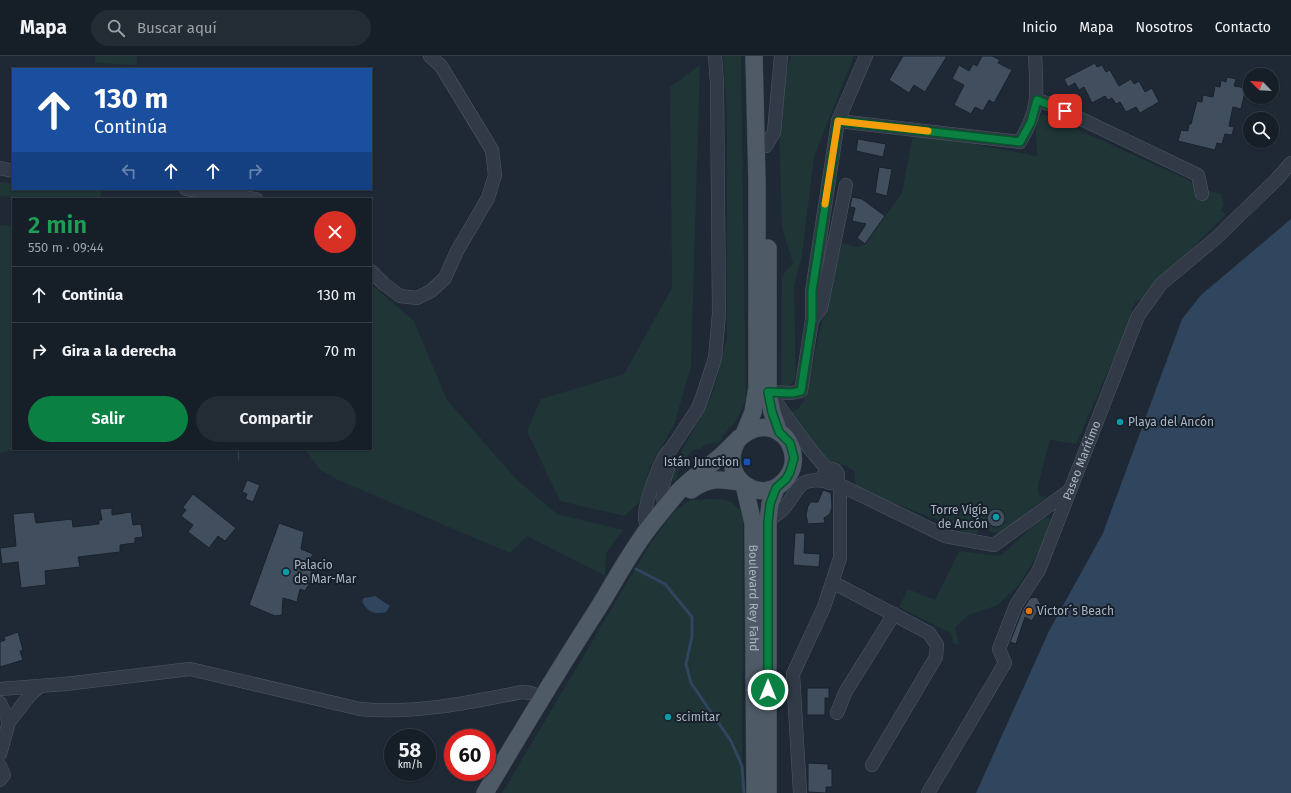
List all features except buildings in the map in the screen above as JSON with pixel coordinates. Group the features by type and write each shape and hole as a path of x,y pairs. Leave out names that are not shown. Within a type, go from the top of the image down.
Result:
{"main road":[{"path":"754,56 757,181 757,387 753,412 732,450 731,457 733,470 742,483 760,523"},
{"path":"672,500 703,482 712,479 742,483 760,490 776,488 786,479 790,472 794,458 790,443 779,432 772,412 768,392 769,287 764,56"},
{"path":"485,793 541,697 648,530 672,500 741,436 761,428 779,432"},
{"name":"Boulevard Rey Fahd","path":"755,793 760,523 776,488"},
{"name":"Boulevard Rey Fahd","path":"760,523 768,793"}],"street":[{"path":"372,272 384,284 400,296 417,298 431,291 445,278 457,252 488,198 495,175 492,150 441,66 430,56"},
{"path":"648,530 645,518 651,492 662,459 666,452 671,449 698,408 704,395 715,358 719,314 718,83 715,56"},
{"path":"766,146 774,132 781,56"},
{"path":"768,392 792,393 801,391 812,320 812,291 838,121 866,56"},
{"path":"838,121 1020,142 1031,122 1037,100 1035,56"},
{"path":"1037,100 1052,105 1198,175 1202,194"},
{"name":"Paseo Marítimo","path":"928,793 1005,663 999,649 1016,606 1039,570 1138,316 1161,284 1216,238 1276,180 1291,163"},
{"path":"0,168 12,171"},
{"path":"812,320 821,308 846,185"},
{"path":"193,190 249,198"},
{"path":"760,523 784,508 797,488 805,481 827,476 801,435 768,392"},
{"path":"671,449 672,456 663,483 672,500"},
{"path":"663,483 668,487 672,500"},
{"path":"800,793 793,674 824,607 840,558 840,485 945,536 994,544 1069,491"},
{"path":"651,492 672,500"},
{"path":"832,582 929,633 937,646 936,657 872,765"},
{"path":"837,713 846,691 894,614"},
{"path":"0,689 40,686 190,668 360,708 380,711 412,711 467,704 522,692 531,693 541,697"},
{"path":"0,754 9,722 30,695 40,686"},
{"path":"0,703 9,722"},
{"path":"0,766 4,775 0,780"}],"green space":[{"path":"95,56 137,56 137,65 95,63"},
{"path":"723,56 741,56 746,400 735,423 723,435 722,440 703,445 701,449 693,450 683,462 684,465 678,471 676,481 670,478 671,471 712,395 727,339 727,117"},
{"path":"791,56 854,56 814,157 802,256 794,286 796,376 781,404 782,276 793,263 782,228 778,93"},
{"path":"700,65 691,367 674,425 649,468 643,499 624,516 560,501 527,431 541,399 624,374 672,288 670,87"},
{"path":"1043,114 1187,179 1194,185 1197,197 1205,199 1208,191 1221,193 1224,205 1221,211 1226,214 1141,300 1136,301 1131,311 1131,319 1076,444 1050,440 1038,485 1039,495 1047,497 998,534 980,529 975,535 961,531 945,523 856,488 854,471 844,465 827,465 786,444 785,417 798,409 804,400 808,389 819,333 842,243 857,247 865,244 902,193 913,135 930,136 1037,156 1036,127 1039,117"},
{"path":"0,182 12,183 12,190 102,190 99,198 22,198 0,196"},
{"path":"0,225 12,226 12,450 0,453"},
{"path":"372,285 414,321 447,400 517,480 557,514 623,530 606,553 605,576 527,536 510,553 338,480 320,470 306,450 372,450"},
{"path":"707,499 728,501 740,510 743,516 742,793 502,793 650,544 672,513 690,500"},
{"path":"1044,516 1052,520 1043,546 1019,585 998,605 969,615 955,627 959,645 953,643 951,633 899,607 908,589 935,600 959,551 1000,556"}],"water":[{"path":"1291,219 1291,793 976,793 1049,631 1103,533 1182,319 1201,295"},
{"path":"375,596 390,606 386,612 375,613 366,608 362,601 364,598"}],"waterway":[{"path":"636,569 665,584 692,617 692,636 686,664 691,683 731,741 742,766 744,793"}],"slow traffic":[{"path":"825,204 838,121 928,131"}],"place":[{"name":"Playa del Ancón","path":"1120,422"},
{"name":"Istán Junction","path":"747,462"},
{"name":"Torre Vigía de Ancón","path":"996,517"},
{"name":"Palacio de Mar-Mar","path":"286,572"},
{"name":"Victor´s Beach","path":"1029,611"},
{"name":"scimitar","path":"668,717"}],"route":[{"path":"768,690 768,522 770,504 776,488 786,479 790,472 794,458 790,443 779,432 772,412 768,392 792,393 801,391 806,369 812,320 812,291 838,121 1020,142 1031,122 1037,100 1065,111"}]}
